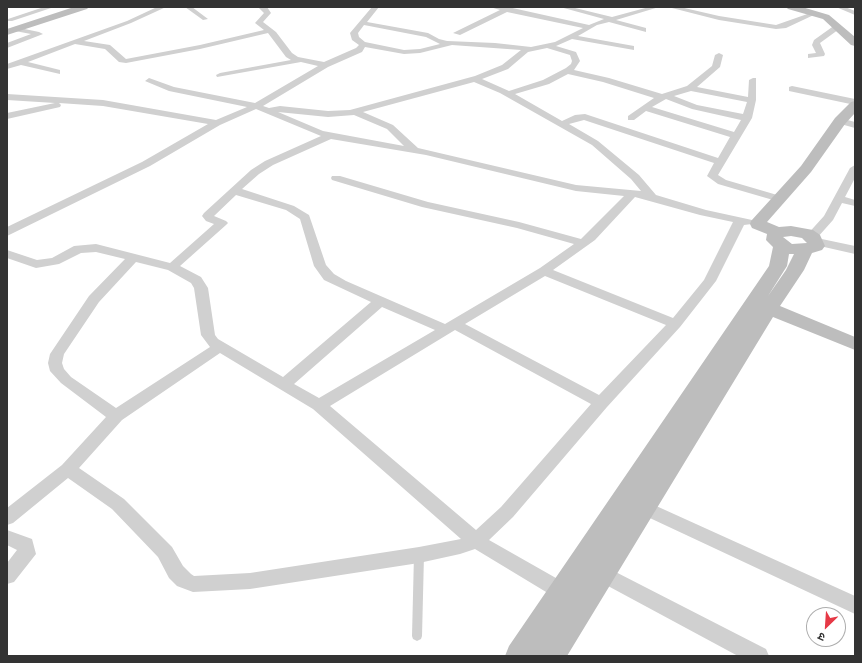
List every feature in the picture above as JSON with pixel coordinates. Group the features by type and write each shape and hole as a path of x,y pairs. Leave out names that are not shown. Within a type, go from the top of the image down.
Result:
{"main road":[{"path":"7,32 84,7"},
{"path":"791,7 826,17 855,43"},
{"path":"780,239 758,224 806,169 840,122 855,106"},
{"path":"520,656 762,306 795,270 810,243 791,231 780,239 778,266 762,306 745,343 550,656"},
{"path":"762,306 855,344"}],"street":[{"path":"8,20 50,7"},
{"path":"7,67 129,22 163,7"},
{"path":"188,7 205,19"},
{"path":"261,7 268,12 259,23 269,31 289,54 302,60 325,65"},
{"path":"376,7 354,36 363,44 394,51 411,52 454,43"},
{"path":"493,7 590,27"},
{"path":"457,32 511,10 524,7"},
{"path":"563,7 643,30"},
{"path":"363,23 428,35 437,41 530,49 548,46 574,37 590,27 656,7"},
{"path":"672,7 719,18 776,27 783,26 815,13"},
{"path":"842,8 855,12"},
{"path":"617,11 632,14"},
{"path":"8,20 32,24"},
{"path":"811,56 821,54 816,44 817,42 838,27"},
{"path":"7,46 39,34 18,28"},
{"path":"74,42 107,47 122,60 126,61 269,31"},
{"path":"574,37 631,48"},
{"path":"7,232 139,168 217,124 256,106 325,65 359,50 363,44"},
{"path":"508,94 538,85 574,66 576,61 573,54 548,46"},
{"path":"268,111 280,109 339,114 355,112 478,78 505,67 520,54 530,49"},
{"path":"631,118 664,97 690,88 717,65 719,55"},
{"path":"220,75 302,60"},
{"path":"20,62 57,72"},
{"path":"567,71 606,80 628,88 696,107 747,118"},
{"path":"478,78 477,80 480,82 508,94 600,147 634,177 652,197"},
{"path":"753,80 752,100 747,118 712,176 780,199"},
{"path":"149,81 172,89 256,106 329,136 415,150 576,188 632,193 652,197 704,213 758,224"},
{"path":"690,88 752,100"},
{"path":"792,89 855,102"},
{"path":"7,97 76,100 120,105 217,124"},
{"path":"7,116 76,100"},
{"path":"645,108 736,136"},
{"path":"355,112 390,127 415,150"},
{"path":"562,124 578,117 585,117 720,162"},
{"path":"840,122 855,125"},
{"path":"172,267 222,223 208,216 263,166 329,136"},
{"path":"810,243 829,218 853,173"},
{"path":"336,178 426,205 519,225 584,243"},
{"path":"236,191 290,208 305,217 320,266 329,277 380,301 450,326 601,403"},
{"path":"319,405 544,270 584,243 608,221 632,193"},
{"path":"838,199 855,203"},
{"path":"68,469 118,504 165,552 176,572 184,580 193,584 250,580 419,555 460,547 476,541 506,512 601,403 675,324 710,281 740,221"},
{"path":"810,243 835,244 855,250"},
{"path":"7,254 36,264 55,261 78,249 87,247 172,267 196,280 201,288 208,335 212,342 319,405 476,541 563,592"},
{"path":"116,416 66,380 57,371 55,363 58,354 94,299 134,257"},
{"path":"544,270 675,324"},
{"path":"285,384 380,301"},
{"path":"7,518 68,469 116,416 219,347"},
{"path":"643,507 855,605"},
{"path":"7,537 25,544 26,554 7,576"},
{"path":"602,573 758,656"}],"lane":[{"path":"417,636 419,555"}]}
